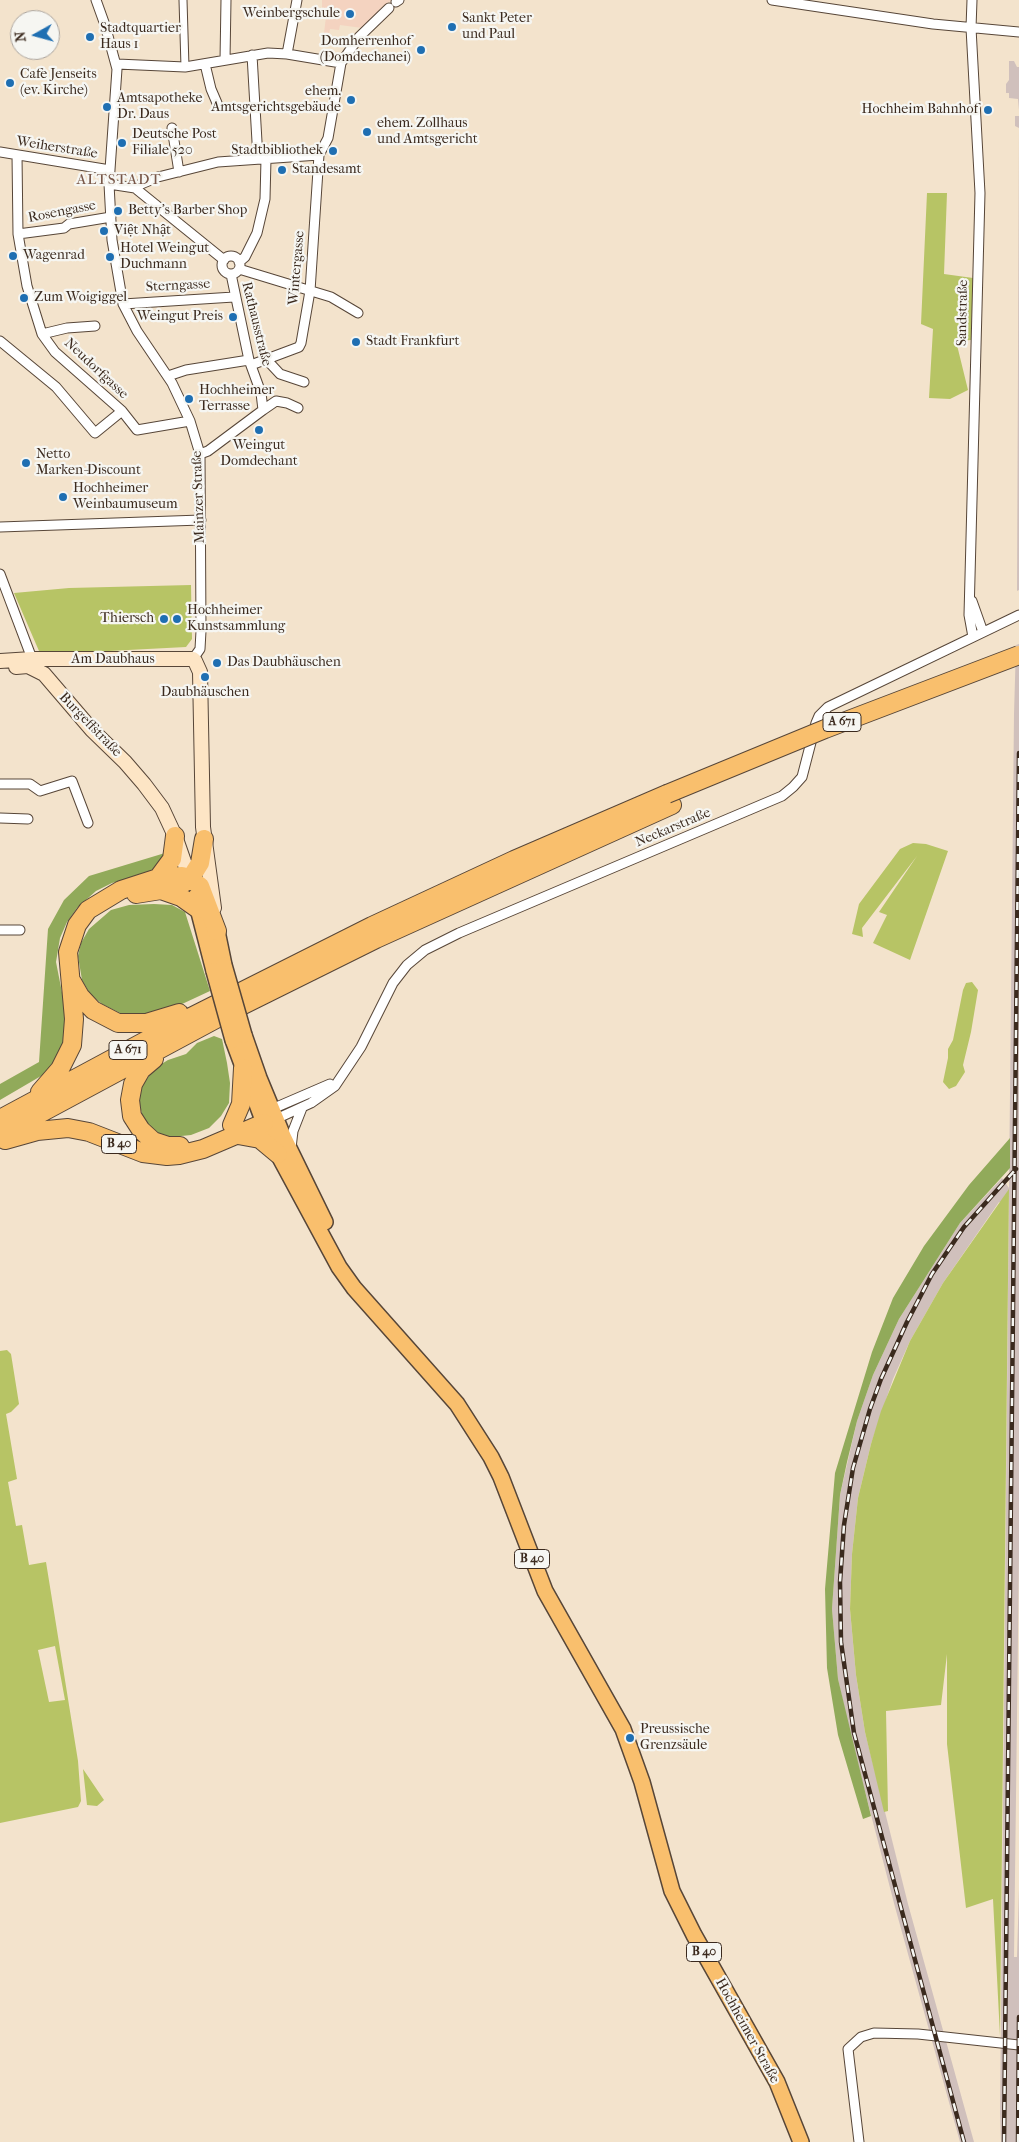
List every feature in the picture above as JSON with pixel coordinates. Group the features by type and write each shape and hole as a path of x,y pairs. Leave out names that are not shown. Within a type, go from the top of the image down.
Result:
{"highway":[{"name":"A 671","path":"0,1135 182,1038 376,939 670,799 833,726 1019,655"},
{"name":"A 671","path":"0,1119 225,999 444,892 670,799 1019,667"},
{"path":"159,884 172,859 175,836"},
{"path":"31,1102 60,1068 72,1045 74,1019 69,970 70,942 77,925 88,910 121,890 159,884 182,884 190,879 200,863 204,839"},
{"path":"190,879 200,886 217,931"},
{"path":"159,884 198,909"},
{"path":"69,970 75,988 86,1004 100,1016 118,1023 146,1023 225,999"},
{"path":"182,1038 147,1064 136,1076 130,1100 136,1124 153,1141 176,1147 235,1130 268,1116"},
{"path":"235,1130 241,1104 243,1068"},
{"name":"B 40","path":"0,1142 37,1131 68,1128 99,1135 143,1152 167,1156 192,1153 235,1130 260,1139 284,1154"}],"main road":[{"name":"Am Daubhaus","path":"30,663 67,660 193,659"},
{"path":"193,659 197,662 200,672 201,792 204,839 217,931"},
{"path":"52,685 53,668 57,663 67,660"},
{"path":"0,661 30,663"},
{"path":"0,669 30,663"},
{"name":"Burgeffstraße","path":"30,663 44,674 92,730 126,762 162,808 175,836 190,879"},
{"name":"B 40","path":"190,879 239,1037 284,1154"},
{"name":"B 40","path":"217,931 219,968"},
{"name":"B 40","path":"239,1037 243,1068 268,1116"},
{"name":"Hochheimer Straße","path":"284,1154 305,1207 339,1267 354,1288 457,1404 491,1456 545,1591 608,1700 632,1752 672,1891 694,1935 776,2082 801,2142"}],"street":[{"name":"Mainzer Straße","path":"96,0 116,64 118,86 109,184 112,240 123,304 137,330 168,376 190,421 200,454 200,645 193,659"},
{"path":"183,0 185,67"},
{"path":"225,60 226,0"},
{"path":"772,0 971,28 1019,32"},
{"name":"Sandstraße","path":"972,0 971,28 980,193 970,615 973,637"},
{"path":"287,54 294,3"},
{"path":"116,64 185,67 252,55 287,54 341,63 362,34 395,3"},
{"path":"239,265 257,233 265,199 252,55"},
{"name":"Wintergasse","path":"168,376 186,370 250,363 266,359 300,345 310,291 319,155 328,138 341,63"},
{"path":"205,64 211,88 218,103"},
{"path":"172,128 179,172"},
{"name":"Weiherstraße","path":"0,152 110,170"},
{"name":"Neudorfgasse","path":"16,155 18,234 27,286 42,334 55,352 122,411 137,430 167,427 190,421"},
{"path":"109,184 134,187 158,177 218,162 319,155"},
{"name":"Rathausstraße","path":"134,187 224,260 222,268 230,274 250,363 261,393 263,410"},
{"name":"Rosengasse","path":"18,234 64,228 69,224 111,217"},
{"path":"224,260 232,256 239,265 331,297 358,313"},
{"name":"Rathausstraße","path":"230,274 239,265"},
{"name":"Sterngasse","path":"123,304 234,297"},
{"path":"42,334 67,328 95,326"},
{"path":"0,341 56,388 95,433 122,411"},
{"path":"266,359 280,374 304,382"},
{"path":"200,454 208,451 276,401 288,403 298,408"},
{"path":"0,527 201,520"},
{"path":"0,574 30,663"},
{"name":"Sandstraße","path":"971,599 984,632"},
{"name":"Neckarstraße","path":"268,1116 302,1108 322,1097 341,1078 361,1047 393,983 407,965 425,950 459,933 782,796 802,777 816,723 819,716 828,707 1019,614"},
{"path":"0,784 30,784 40,792 72,782 88,823"},
{"path":"0,818 28,819"},
{"path":"0,930 20,930"},
{"name":"Neckarstraße","path":"268,1116 341,1078"},
{"path":"284,1154 302,1108"},
{"path":"859,2142 848,2049 861,2037 874,2033 933,2036 1019,2045"}],"shaded area":[{"name":"Weinbergschule","path":"322,0 392,0 383,6 362,28 340,25 339,30 330,29 329,34 324,33 326,17 322,11"},
{"path":"1009,61 1014,61 1017,67 1019,67 1019,110 1018,99 1009,98 1009,93 1006,93 1006,84 1009,80"},
{"path":"1015,116 1019,116 1019,128 1015,126"},
{"path":"1019,128 1019,590 1017,591"},
{"path":"1019,644 1019,1554 1014,1957 1017,1957 1019,1889 1019,2142 1001,2142 1000,2114 1009,1190 943,1283 910,1341 893,1379 871,1444 858,1498 852,1554 850,1609 856,1675 865,1732 908,1904 974,2142 960,2142 895,1907 850,1734 838,1679 832,1609 840,1495 857,1421 873,1375 899,1319 960,1223 1002,1178 1009,1188 1014,714 1016,645"}],"green space":[{"path":"927,193 947,193 944,274 973,278 971,340 956,341 968,390 950,399 929,398 933,329 921,324"},
{"path":"191,585 192,639 186,647 51,654 39,651 14,593 69,588"},
{"path":"913,843 926,844 948,851 910,960 873,943 887,915 879,912 917,856 862,928 863,937 852,934 859,904 900,849"},
{"path":"165,853 156,868 146,874 112,883 96,891 77,908 67,922 60,938 56,962 66,1013 65,1037 60,1056 49,1070 41,1076 0,1100 0,1084 39,1062 48,929 64,900 89,876"},
{"path":"129,905 172,905 185,912 210,991 167,1011 136,1016 120,1013 102,1004 90,994 82,980 78,956 81,943 89,929 111,910"},
{"path":"972,982 978,990 963,1065 965,1072 956,1086 949,1089 943,1082 948,1049 953,1040 963,990 966,983"},
{"path":"214,1036 222,1039 230,1083 229,1103 221,1116 209,1128 191,1135 162,1138 143,1119 138,1096 143,1084 155,1068 168,1060 186,1054 197,1043"},
{"path":"1010,1138 1010,1168 960,1223 899,1319 873,1375 857,1421 847,1462 840,1495 832,1609 838,1679 871,1816 863,1819 838,1735 827,1668 825,1589 835,1473 872,1352 893,1298 924,1246 969,1185"},
{"path":"1009,1189 1000,2036 993,1899 966,1908 947,1744 947,1654 941,1705 886,1711 888,1811 884,1812 865,1732 856,1675 850,1609 852,1554 858,1498 881,1411 910,1341 943,1283"},
{"path":"7,1350 11,1354 19,1404 6,1414 17,1479 8,1482 16,1526 22,1525 29,1565 46,1562 78,1761 81,1801 78,1807 0,1823 0,1351","holes":["55,1646 65,1700 49,1702 38,1650"]},
{"path":"83,1769 104,1800 97,1806 87,1805"}],"railway":[{"path":"1004,2142 1019,753"},
{"path":"964,2142 854,1733 841,1642 840,1582 844,1525 853,1468 881,1379 907,1322 932,1274 964,1227 1016,1169"},
{"path":"1018,2142 1019,2017"}],"place":[{"name":"Weinbergschule","path":"350,14"},
{"name":"Sankt Peter und Paul","path":"452,27"},
{"name":"Stadtquartier Haus 1","path":"90,37"},
{"name":"Domherrenhof (Domdechanei)","path":"421,50"},
{"name":"Cafe Jenseits (ev. Kirche)","path":"10,83"},
{"name":"ehem. Amtsgerichtsgebäude","path":"351,100"},
{"name":"Amtsapotheke Dr. Daus","path":"107,107"},
{"name":"Hochheim Bahnhof","path":"988,110"},
{"name":"ehem. Zollhaus und Amtsgericht","path":"367,132"},
{"name":"Deutsche Post Filiale 520","path":"122,143"},
{"name":"Stadtbibliothek","path":"333,151"},
{"name":"Standesamt","path":"282,170"},
{"name":"Betty's Barber Shop","path":"118,211"},
{"name":"Việt Nhật","path":"104,231"},
{"name":"Wagenrad","path":"13,256"},
{"name":"Hotel Weingut Duchmann","path":"110,257"},
{"name":"Zum Woigiggel","path":"24,298"},
{"name":"Weingut Preis","path":"233,317"},
{"name":"Stadt Frankfurt","path":"356,342"},
{"name":"Hochheimer Terrasse","path":"189,399"},
{"name":"Weingut Domdechant","path":"259,430"},
{"name":"Netto Marken-Discount","path":"26,463"},
{"name":"Hochheimer Weinbaumuseum","path":"63,497"},
{"name":"Thiersch","path":"164,619"},
{"name":"Hochheimer Kunstsammlung","path":"177,619"},
{"name":"Das Daubhäuschen","path":"217,663"},
{"name":"Daubhäuschen","path":"205,677"},
{"name":"Preussische Grenzsäule","path":"630,1738"}],"district":[{"name":"ALTSTADT","path":"119,180"}]}
